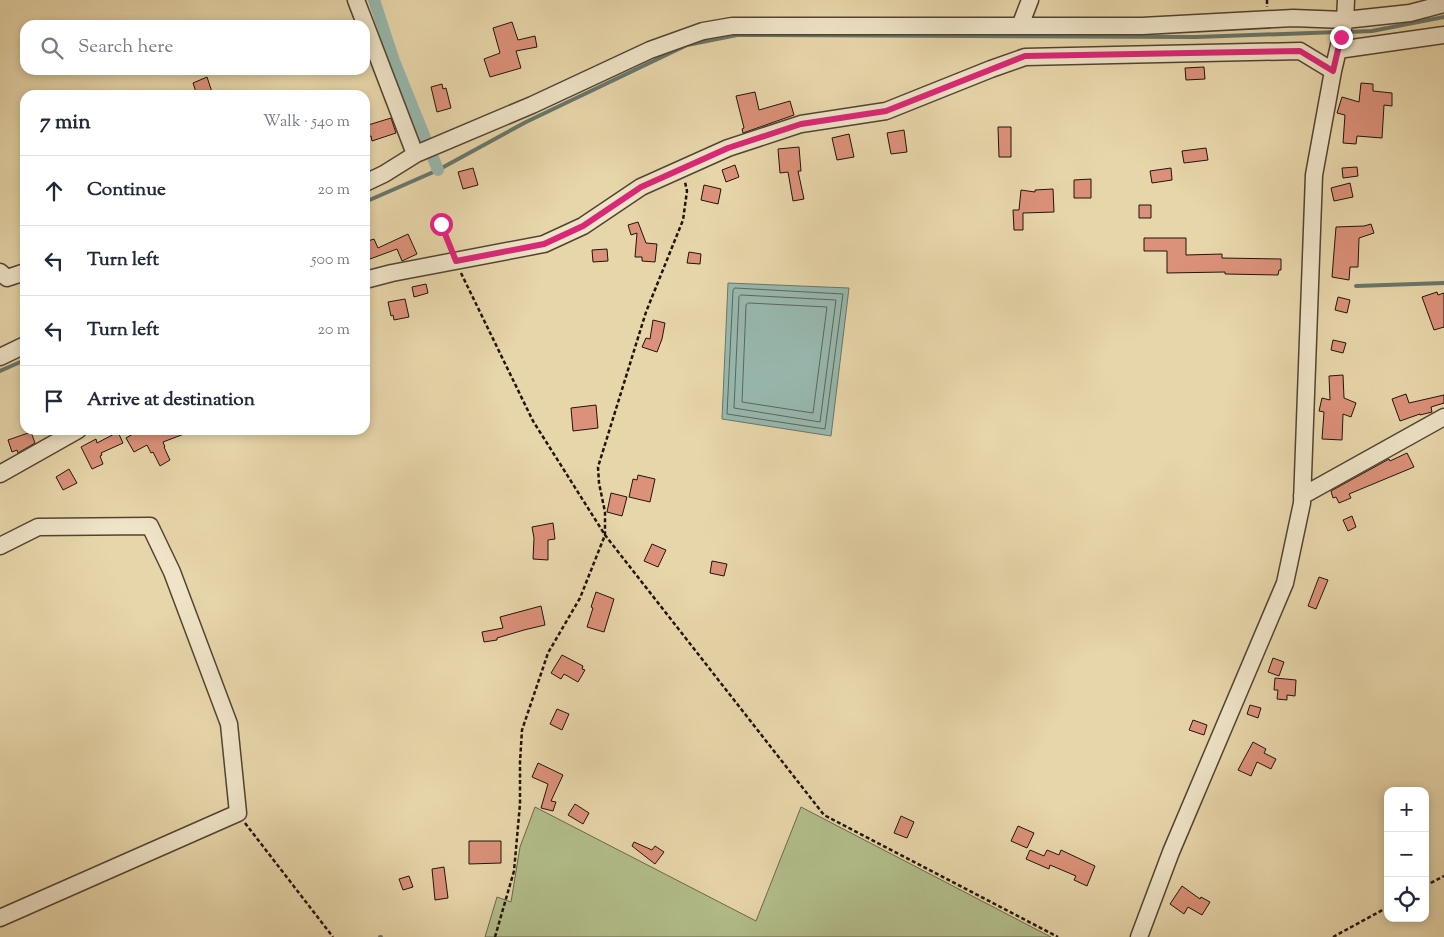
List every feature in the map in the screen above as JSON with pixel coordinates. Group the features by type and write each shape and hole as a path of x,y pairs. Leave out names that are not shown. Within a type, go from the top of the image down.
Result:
{"street":[{"path":"356,0 364,20"},
{"path":"1020,26 1030,0"},
{"path":"1139,937 1171,852 1285,583 1302,496 1314,175 1333,71 1342,34 1346,0"},
{"path":"1342,34 1444,4"},
{"path":"370,181 416,154 532,105 650,50 703,31 732,26 1142,26 1292,18 1342,34 1444,35"},
{"path":"370,36 416,154"},
{"path":"370,279 544,244 583,226 641,187 728,148 801,124 886,111 1025,56 1300,51 1333,71"},
{"path":"0,272 7,278 20,274"},
{"path":"0,357 20,347"},
{"path":"1302,496 1444,416"},
{"path":"0,474 69,435"},
{"path":"0,546 38,527 150,526 172,572 229,724 238,814 0,918"}],"path":[{"path":"495,937 514,871 520,804 522,730 548,653 580,598 605,535 605,512 598,467 646,312 683,220 687,191 682,168"},
{"path":"441,224 456,261 533,421 605,535 824,815 1058,937"},
{"path":"238,814 333,937"},
{"path":"1429,884 1444,876"},
{"path":"1333,937 1384,909"}],"green space":[{"path":"535,807 756,921 801,807 1051,937 485,937 497,897 511,902 520,847"}],"water":[{"path":"728,283 849,288 831,436 722,419"}],"building":[{"path":"512,22 518,40 535,36 537,47 516,51 521,68 490,77 484,59 500,53 493,28"},
{"path":"1204,67 1205,79 1186,80 1185,68"},
{"path":"207,77 211,90 195,90 193,83"},
{"path":"1361,83 1373,84 1373,91 1392,93 1392,106 1384,105 1382,138 1357,136 1356,144 1343,143 1345,115 1337,113 1342,97 1359,102"},
{"path":"442,84 443,89 446,88 451,108 437,112 431,87"},
{"path":"755,92 759,110 790,101 794,115 743,133 742,129 744,128 736,96"},
{"path":"391,118 396,133 372,141 370,124"},
{"path":"998,127 1011,127 1011,157 999,157"},
{"path":"904,130 907,152 891,154 887,133"},
{"path":"849,134 854,157 837,160 832,138"},
{"path":"799,147 801,171 798,171 804,199 793,201 788,172 780,173 778,149"},
{"path":"1206,148 1208,160 1184,163 1182,151"},
{"path":"735,165 739,177 726,182 722,170"},
{"path":"1357,167 1358,176 1343,178 1342,168"},
{"path":"473,168 478,185 463,189 458,172"},
{"path":"1171,168 1172,180 1152,183 1150,171"},
{"path":"1091,179 1091,198 1074,198 1074,180"},
{"path":"1350,183 1353,197 1334,201 1331,188"},
{"path":"704,185 721,189 718,204 701,200"},
{"path":"1053,189 1054,212 1023,213 1023,230 1014,230 1013,210 1019,210 1021,190 1035,192 1035,190"},
{"path":"1139,205 1151,205 1151,218 1139,218"},
{"path":"638,222 646,243 657,244 655,262 642,261 642,257 635,257 637,233 631,235 628,225"},
{"path":"1371,224 1374,233 1359,238 1358,267 1350,267 1349,280 1332,277 1336,227"},
{"path":"408,234 417,254 402,261 397,249 370,259 370,240 374,239 378,248"},
{"path":"1144,238 1186,238 1186,255 1222,254 1222,258 1281,259 1281,270 1279,270 1278,275 1225,274 1225,272 1167,273 1167,251 1144,251"},
{"path":"607,249 608,261 593,262 592,250"},
{"path":"689,252 701,254 700,264 687,263"},
{"path":"426,284 428,293 414,297 412,287"},
{"path":"1437,292 1438,295 1444,293 1444,327 1434,330 1422,297"},
{"path":"1338,297 1350,300 1347,313 1335,310"},
{"path":"405,299 409,317 394,320 393,315 391,316 388,302"},
{"path":"653,320 665,323 657,352 642,347 646,338 650,339"},
{"path":"1333,340 1346,343 1343,353 1331,350"},
{"path":"1343,375 1344,398 1356,403 1351,417 1343,414 1342,440 1322,439 1324,412 1319,411 1322,398 1330,400 1329,376"},
{"path":"1406,394 1409,403 1444,395 1444,403 1431,407 1432,412 1400,421 1392,399"},
{"path":"596,405 598,428 573,431 571,408"},
{"path":"22,435 32,435 35,443 18,453 17,450 12,452 8,440"},
{"path":"112,435 119,435 123,443 101,453 102,455 100,456 103,464 92,469 81,447 96,439 97,443"},
{"path":"131,435 181,435 163,442 170,460 160,466 147,445 134,452 126,438"},
{"path":"1407,453 1414,467 1349,494 1351,498 1339,503 1336,497 1333,498 1331,491 1389,459 1390,461"},
{"path":"69,469 77,483 63,490 56,477"},
{"path":"638,475 655,479 650,502 629,497 633,479 637,480"},
{"path":"611,493 627,497 622,516 607,512"},
{"path":"1352,516 1356,527 1348,531 1343,520"},
{"path":"553,523 555,539 548,540 548,560 533,559 534,538 532,527"},
{"path":"652,544 666,550 658,567 644,561"},
{"path":"712,561 727,564 724,576 710,573"},
{"path":"1319,577 1328,580 1316,609 1308,606"},
{"path":"596,592 614,599 604,632 587,627"},
{"path":"541,606 545,625 497,638 497,640 484,642 482,632 503,628 500,617"},
{"path":"562,655 583,666 582,669 585,670 578,682 564,674 561,679 551,673"},
{"path":"1273,658 1284,662 1279,676 1268,672"},
{"path":"1275,678 1296,680 1295,696 1287,695 1287,700 1277,699 1278,690 1274,690"},
{"path":"1250,705 1261,708 1258,718 1247,714"},
{"path":"557,709 569,714 562,730 550,724"},
{"path":"1193,720 1207,725 1204,735 1189,730"},
{"path":"1253,742 1266,749 1264,753 1276,759 1271,769 1257,762 1251,776 1238,770"},
{"path":"538,763 563,775 551,801 556,802 553,811 541,808 548,784 532,777"},
{"path":"575,804 589,813 583,824 568,815"},
{"path":"901,816 914,822 907,838 894,833"},
{"path":"1018,826 1034,833 1027,848 1011,841"},
{"path":"469,841 501,841 501,863 469,864"},
{"path":"634,842 652,850 655,846 664,852 655,864 632,846"},
{"path":"1030,850 1044,856 1047,850 1059,855 1061,850 1095,866 1087,886 1074,880 1076,876 1050,865 1049,869 1026,859"},
{"path":"444,867 448,898 435,900 432,869"},
{"path":"409,876 413,887 403,890 399,879"},
{"path":"1182,886 1200,899 1201,897 1210,902 1202,915 1188,907 1184,914 1170,904"}],"waterway":[{"path":"374,0 394,61 438,170"},
{"path":"1347,32 1372,31 1444,17"},
{"path":"370,200 438,170 526,122 687,45 737,35 1196,37 1338,32"},
{"path":"1356,286 1444,283"},
{"path":"0,371 20,362"}],"route":[{"path":"441,224 456,261 544,244 583,226 641,187 728,148 801,124 886,111 1025,56 1300,51 1333,71 1341,37"}]}
